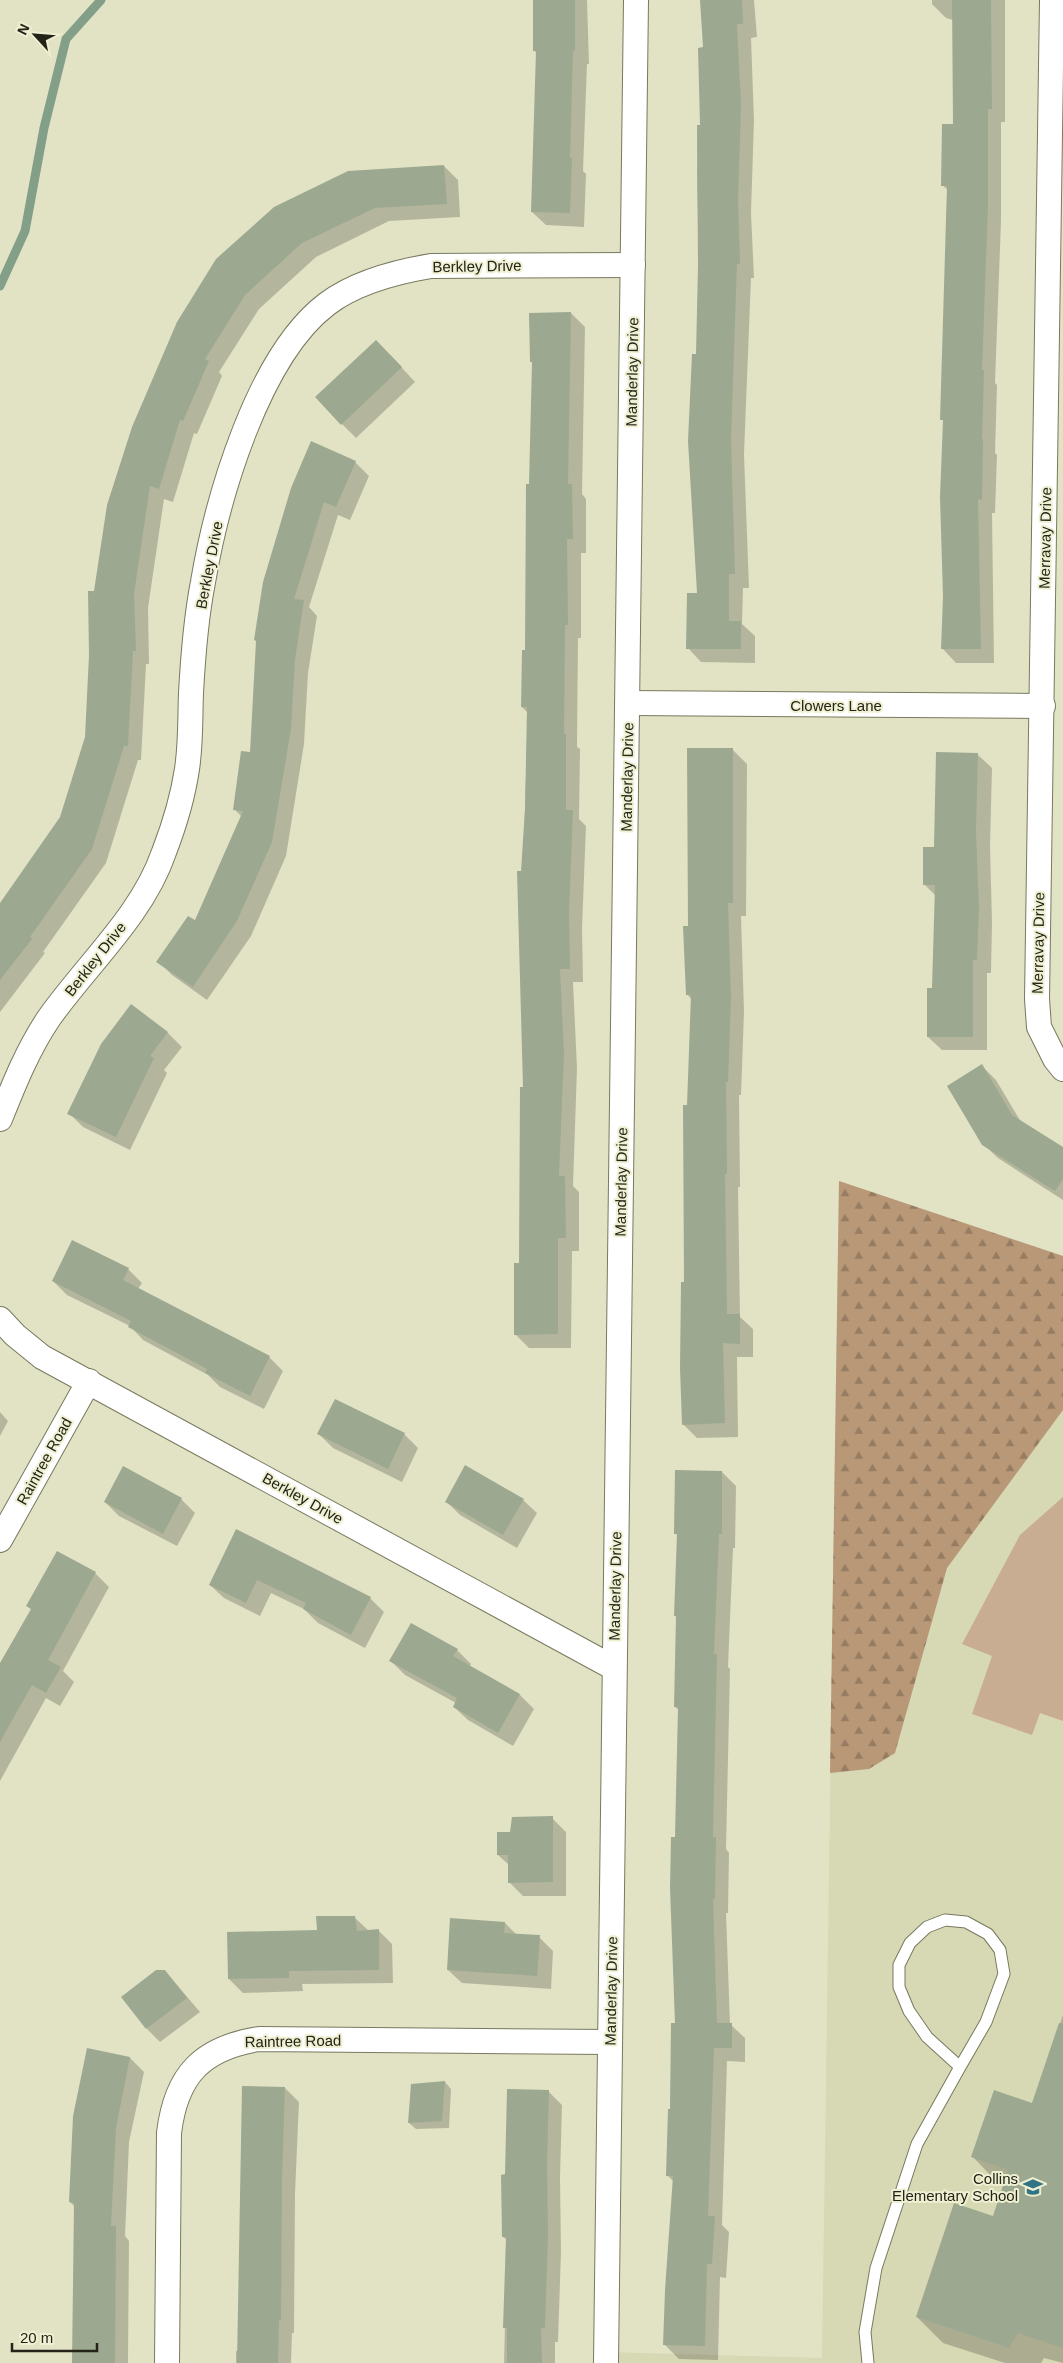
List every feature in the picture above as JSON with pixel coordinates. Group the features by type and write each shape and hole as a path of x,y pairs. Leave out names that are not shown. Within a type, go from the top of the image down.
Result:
{"street":[{"name":"Manderlay Drive","path":"606,2363 614,1668 629,703 636,0"},
{"name":"Merravay Drive","path":"1052,0 1043,706 1037,999 1039,1027 1055,1059 1063,1069"},
{"name":"Berkley Drive","path":"0,1119 31,1048 50,1018 132,912 149,885 164,854 187,770 192,725 191,694 202,582 219,511 232,462 267,382 285,349 306,323 328,304 350,289 404,270 431,266 633,265"},
{"name":"Clowers Lane","path":"629,703 1043,706"},
{"name":"Berkley Drive","path":"0,1319 15,1335 42,1357 614,1668"},
{"name":"Raintree Road","path":"0,1540 89,1381"},
{"name":"Raintree Road","path":"167,2363 169,2133 172,2109 182,2086 196,2066 214,2051 236,2042 260,2039 610,2042"}],"lane":[{"path":"868,2363 865,2332 876,2268 917,2144 986,2022 1004,1974 1000,1950 988,1934 966,1922 945,1920 927,1927 910,1943 899,1965 899,1987 910,2011 927,2037 960,2067"}],"shaded area":[{"path":"839,1181 1063,1256 1063,2363 606,2363 606,2352 822,2358"},
{"path":"1063,1497 1063,1721 1040,1713 1032,1735 972,1714 992,1656 962,1644 1020,1535"}],"green space":[{"path":"839,1181 1063,1256 1063,1410 947,1568 895,1753 869,1769 830,1773"}],"building":[{"path":"533,0 575,0 570,213 531,212 536,51 533,51"},
{"path":"700,0 742,0 743,24 737,24 741,105 738,199 740,264 737,264 731,439 735,574 729,574 729,621 741,621 741,649 686,649 687,593 697,593 688,441 692,354 696,354 698,265 697,125 700,125 698,48 703,47"},
{"path":"952,0 991,0 992,109 988,109 988,206 982,370 984,370 982,500 978,499 981,649 941,649 943,597 940,497 943,420 940,420 947,186 941,186 942,124 953,124"},
{"path":"444,165 447,204 375,208 302,243 245,295 205,359 209,361 183,421 180,420 159,489 150,486 134,594 136,651 133,651 128,746 124,746 92,849 30,937 32,939 0,980 0,903 60,817 85,737 89,655 88,591 94,591 107,505 132,427 177,322 216,259 274,207 348,171"},
{"path":"571,312 568,484 572,484 573,539 567,539 568,625 565,625 564,734 566,734 566,810 573,810 569,913 570,969 560,969 564,1053 559,1176 565,1176 566,1238 558,1238 558,1334 514,1335 514,1263 519,1263 520,1087 523,1087 517,871 521,871 525,809 527,707 521,707 522,650 525,650 526,484 529,484 532,362 530,362 529,313"},
{"path":"376,340 402,367 341,425 315,397"},
{"path":"311,441 356,461 336,507 324,502 294,599 304,600 295,659 291,729 272,842 237,921 193,987 156,962 188,916 195,920 243,811 233,810 241,751 250,752 256,641 254,640 263,582 291,488"},
{"path":"687,748 733,748 733,903 728,903 731,998 728,1082 726,1082 727,1174 725,1174 727,1314 740,1314 740,1344 723,1343 725,1423 682,1425 680,1368 681,1282 684,1282 683,1105 687,1105 691,995 686,995 683,926 688,926"},
{"path":"936,752 978,753 976,832 979,908 977,960 973,960 973,1037 927,1037 927,988 932,988 935,885 923,885 923,847 934,847"},
{"path":"131,1004 168,1032 150,1056 154,1058 116,1137 67,1114 101,1044"},
{"path":"982,1064 1012,1115 1063,1147 1063,1179 1055,1191 982,1145 947,1086"},
{"path":"72,1240 129,1268 123,1280 270,1356 250,1396 205,1373 207,1369 128,1327 131,1321 52,1281"},
{"path":"335,1399 405,1433 388,1469 317,1434"},
{"path":"465,1465 524,1499 503,1535 445,1502"},
{"path":"123,1466 182,1498 163,1534 104,1502"},
{"path":"675,1470 722,1471 722,1534 719,1534 714,1654 717,1654 713,1837 716,1837 715,1899 713,1899 717,2023 732,2023 732,2048 714,2048 708,2216 715,2216 712,2264 707,2264 705,2346 663,2345 673,2176 666,2176 668,2109 670,2109 671,2023 675,2023 670,1888 671,1837 675,1837 678,1707 674,1707 676,1616 674,1616 677,1534 674,1534"},
{"path":"236,1529 371,1597 351,1635 303,1609 306,1603 257,1580 246,1603 209,1585"},
{"path":"57,1551 96,1572 48,1660 61,1667 46,1693 32,1685 0,1742 0,1663 31,1609 26,1606"},
{"path":"411,1623 458,1649 453,1656 520,1694 498,1733 453,1707 457,1698 389,1661"},
{"path":"553,1816 553,1882 508,1883 508,1855 497,1855 497,1832 510,1832 512,1817"},
{"path":"316,1916 355,1916 357,1931 379,1929 379,1970 289,1971 289,1978 228,1979 227,1932 317,1930"},
{"path":"450,1918 505,1922 504,1933 540,1935 537,1976 447,1970"},
{"path":"156,1970 165,1970 187,1998 146,2029 121,1997"},
{"name":"Collins Elementary School","path":"1059,2023 1063,2024 1063,2348 1018,2333 1009,2348 916,2317 954,2203 993,2216 1008,2170 971,2157 994,2090 1032,2103"},
{"path":"87,2048 130,2057 116,2128 111,2226 116,2226 115,2363 72,2363 74,2203 69,2202 73,2116"},
{"path":"445,2081 442,2121 408,2123 411,2084"},
{"path":"242,2086 285,2087 281,2320 279,2320 278,2363 237,2363"},
{"path":"507,2089 549,2090 548,2236 545,2328 541,2328 542,2363 507,2363 507,2328 503,2328 506,2237 502,2237 501,2175 505,2174"}],"waterway":[{"path":"0,286 25,231 44,128 66,39 101,0"}],"place":[{"name":"Collins Elementary School","path":"1033,2187"}]}
